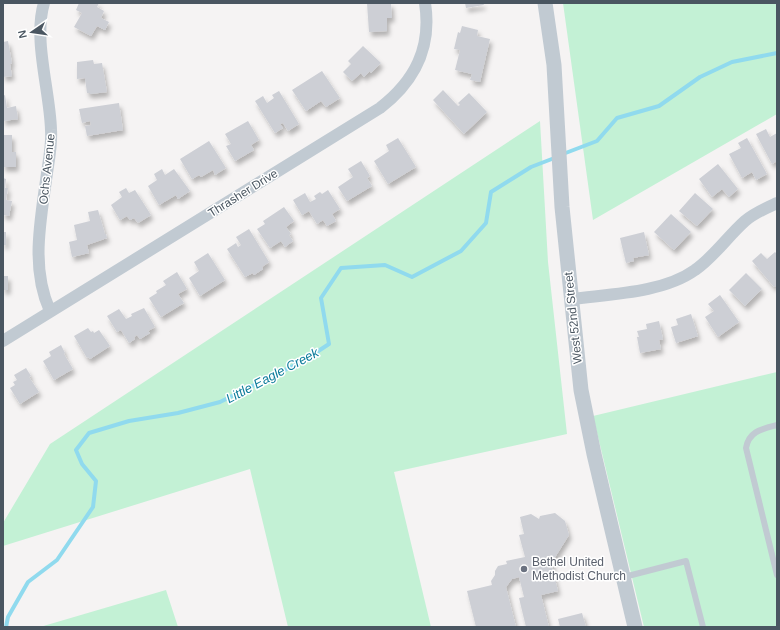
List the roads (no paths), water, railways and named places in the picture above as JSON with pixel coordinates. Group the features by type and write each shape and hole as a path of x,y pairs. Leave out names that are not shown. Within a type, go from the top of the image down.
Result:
{"street":[{"name":"Ochs Avenue","path":"44,3 40,20 40,35 50,114 51,142 40,225 38,257 41,281 50,311"},
{"name":"Thrasher Drive","path":"3,341 380,108 400,91 416,68 423,49 426,34 425,3"},
{"name":"West 52nd Street","path":"545,3 554,65 562,207 581,390 635,627"},
{"path":"572,299 654,288 680,279 697,269 746,220 756,213 777,203"}],"lane":[{"path":"777,425 758,430 748,440 746,448 777,576"},
{"path":"623,577 686,561 703,627"}],"waterway":[{"name":"Little Eagle Creek","path":"563,154 597,141 617,118 659,106 700,77 732,62 777,53"},
{"name":"Little Eagle Creek","path":"6,627 8,617 28,582 57,560 93,507 96,481 82,464 76,450 89,433 129,421 178,413 220,402 303,361 329,344 321,298 341,268 385,265 412,277 461,251 486,223 491,192 531,167 557,157"}],"place":[{"name":"Bethel United Methodist Church","path":"524,569"}]}
